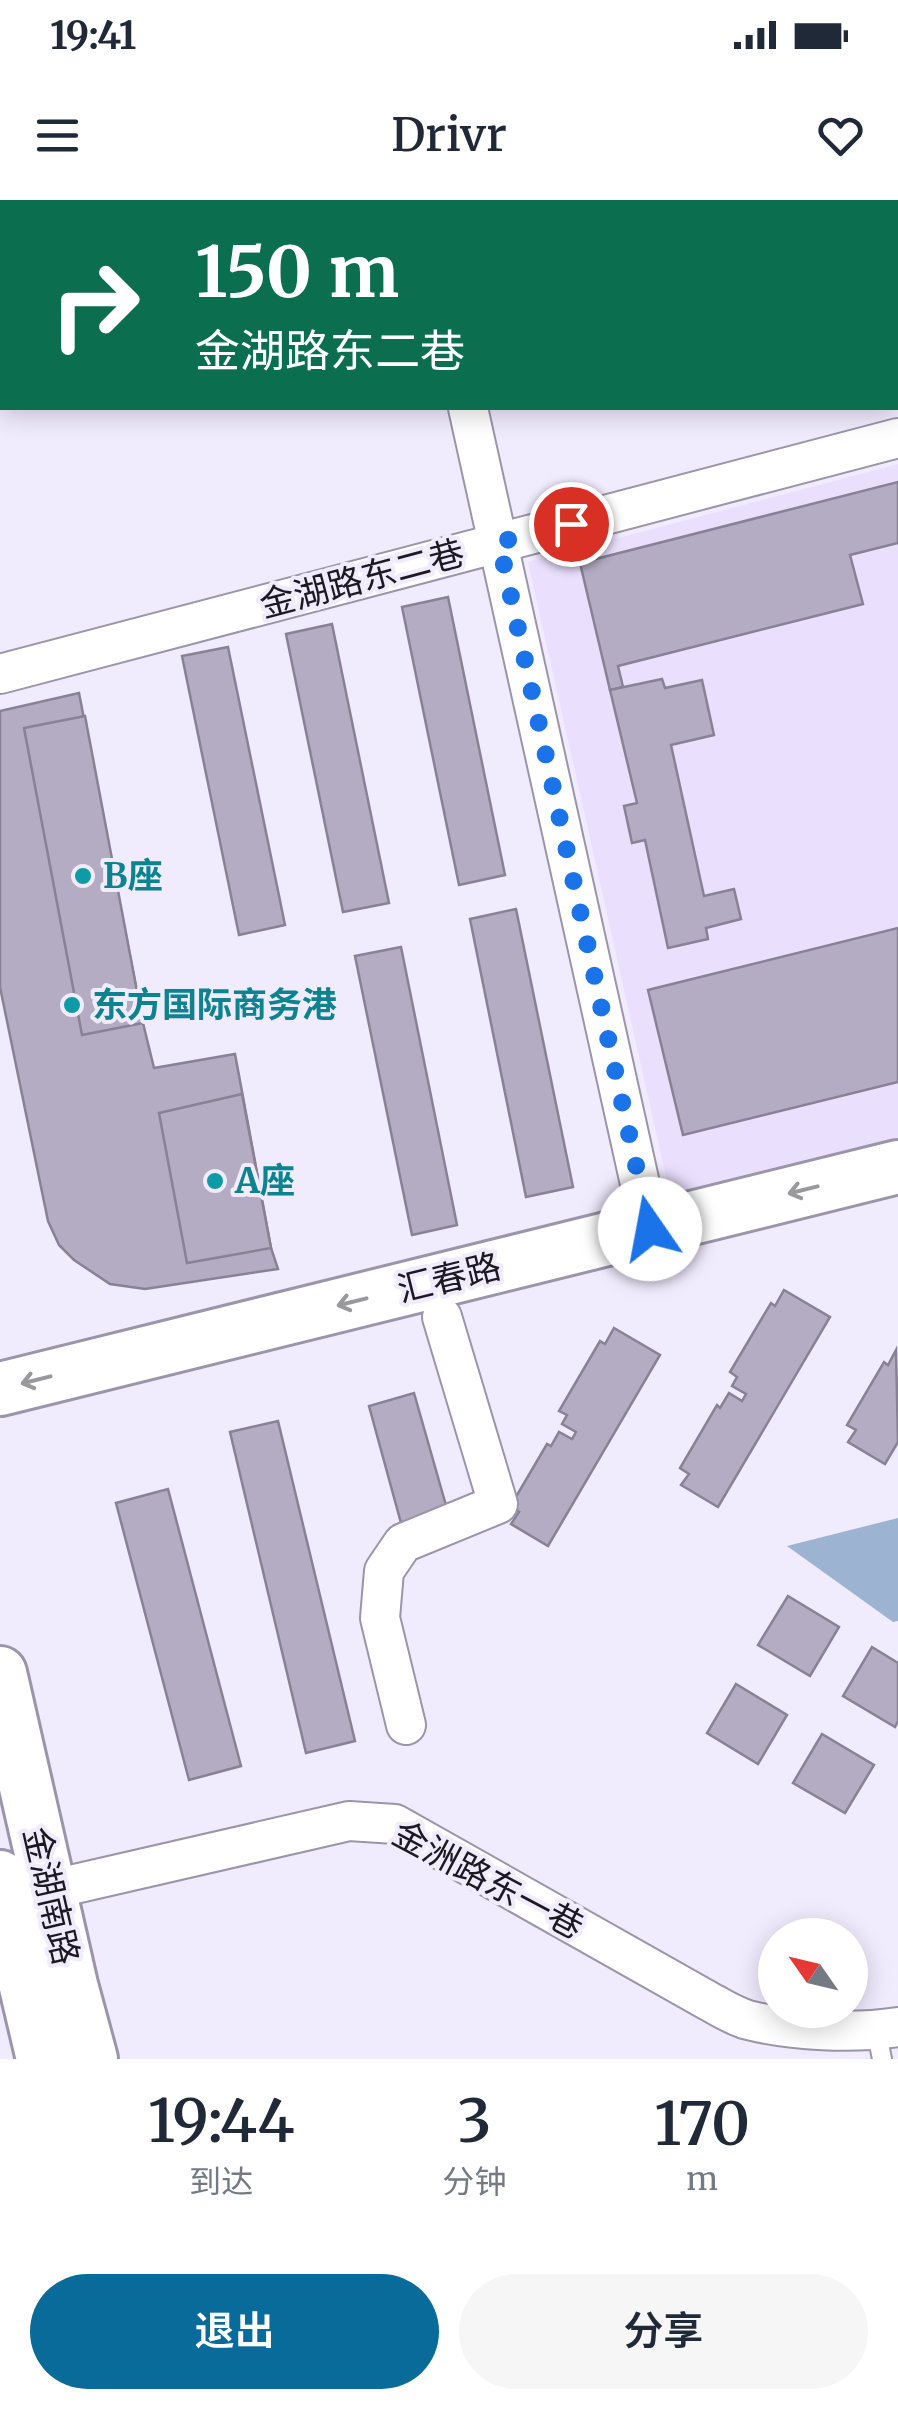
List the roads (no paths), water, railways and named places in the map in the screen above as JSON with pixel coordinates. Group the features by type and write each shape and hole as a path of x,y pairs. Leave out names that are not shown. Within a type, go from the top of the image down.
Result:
{"main road":[{"name":"汇春路","path":"0,1389 898,1167"},
{"name":"汇春路","path":"0,1426 898,1204"},
{"name":"金湖南路","path":"0,1673 19,1889 13,1998 42,2059"},
{"name":"金湖南路","path":"19,1889 71,1985 91,2059"}],"street":[{"path":"468,410 650,1229"},
{"name":"金湖路东二巷","path":"0,674 898,438"},
{"path":"406,1725 380,1618 384,1571 403,1543 498,1504 442,1317"},
{"name":"金洲路东一巷","path":"19,1889 349,1821 396,1824 744,2019 778,2042 834,2030 885,2038"}],"water":[{"path":"898,1518 898,1621 893,1622 787,1546"}],"place":[{"name":"B座","path":"83,876"},
{"name":"东方国际商务港","path":"72,1005"},
{"name":"A座","path":"215,1181"}]}
